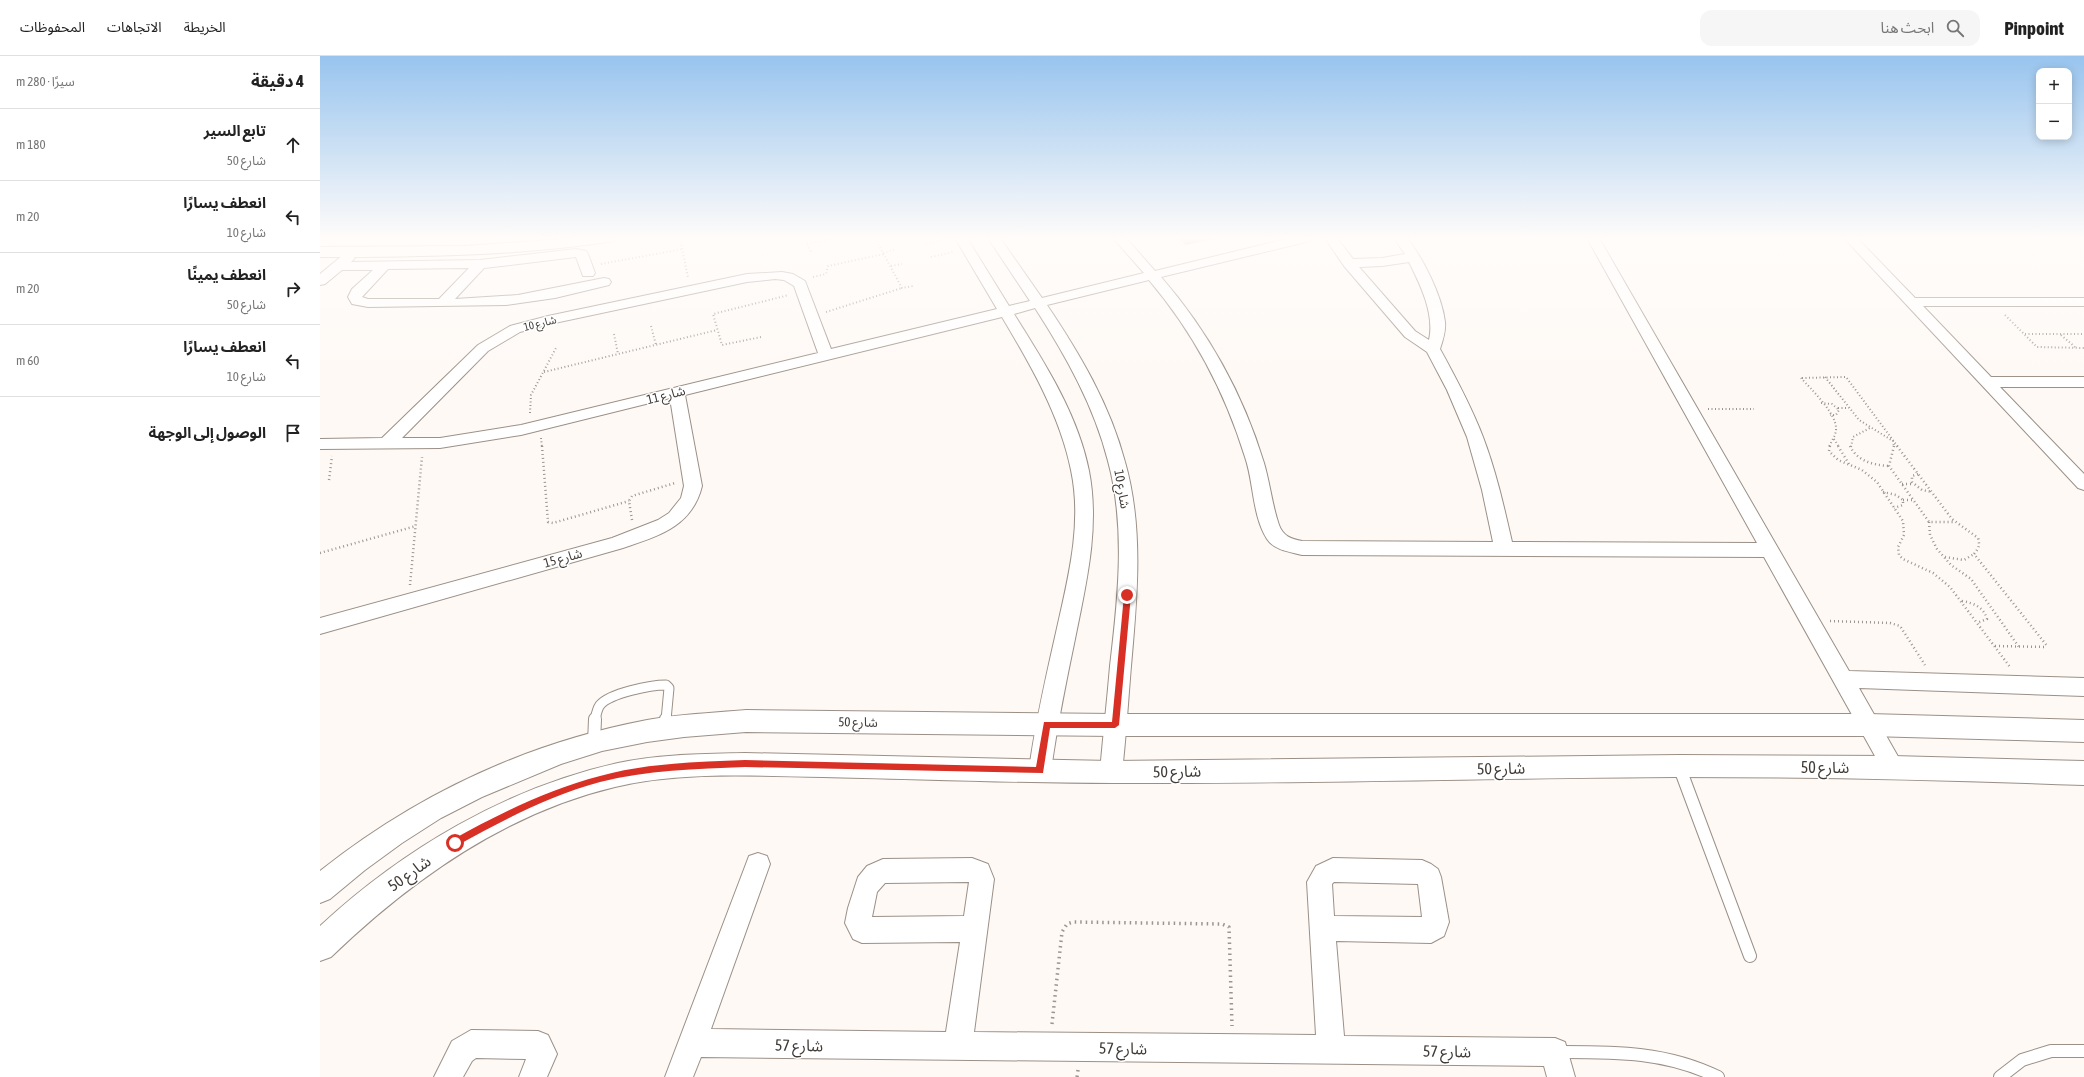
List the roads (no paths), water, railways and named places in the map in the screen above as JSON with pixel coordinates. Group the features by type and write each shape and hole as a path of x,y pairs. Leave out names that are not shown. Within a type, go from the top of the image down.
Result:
{"street":[{"path":"364,286 355,297 358,301 368,303 506,301 559,293 589,286"},
{"path":"443,303 459,286"},
{"name":"شارع 10","path":"386,444 473,357 502,335 515,329 548,320 713,286"},
{"name":"شارع 10","path":"800,286 826,355"},
{"path":"990,286 1051,390 1064,417 1075,450 1083,489 1080,556 1071,612 1046,724 1040,770"},
{"name":"شارع 10","path":"1028,286 1040,303 1090,391 1100,413 1117,462 1127,518 1128,583 1111,772"},
{"name":"شارع 11","path":"327,444 424,444 470,439 535,427 1113,286"},
{"path":"1161,286 1202,339 1220,371 1250,443 1261,483 1270,528 1281,542 1302,548 1770,550"},
{"path":"1368,286 1410,334 1433,349 1455,390 1475,437 1491,490 1504,549"},
{"path":"1425,286 1436,313 1438,331 1433,349"},
{"path":"1620,286 1893,767"},
{"path":"1895,286 2084,484"},
{"path":"1911,302 2084,302"},
{"path":"1987,382 2084,382"},
{"name":"شارع 15","path":"320,626 635,537 668,522 686,508 692,492 693,478 677,393"},
{"path":"1843,679 2084,687"},
{"name":"شارع 50","path":"320,889 381,842 427,813 472,789 517,769 594,743 666,728 746,721 1115,725 1869,725 2084,731"},
{"name":"شارع 50","path":"320,946 364,906 398,880 466,836 535,801 601,778 627,773 671,768 745,764 1111,772 1679,766 1893,767 2084,773"},
{"path":"679,1077 758,864"},
{"path":"958,1046 975,929 982,879 978,872 883,871 874,876 867,884 858,923 862,930 975,929"},
{"path":"1323,928 1431,930 1435,927 1436,922 1429,877 1422,872 1328,871 1324,874 1320,882 1323,928 1331,1050"},
{"path":"448,1077 462,1051 475,1043 538,1044 543,1054 534,1077"},
{"name":"شارع 57","path":"691,1044 1331,1050 1558,1064"}],"lane":[{"path":"594,743 598,708 603,701 612,697 660,685 666,685 668,688 666,728"},
{"path":"1679,766 1750,956"},
{"path":"2000,1077 2022,1060 2051,1051 2084,1051"},
{"path":"1558,1064 1646,1053 1679,1060 1718,1077"}]}
